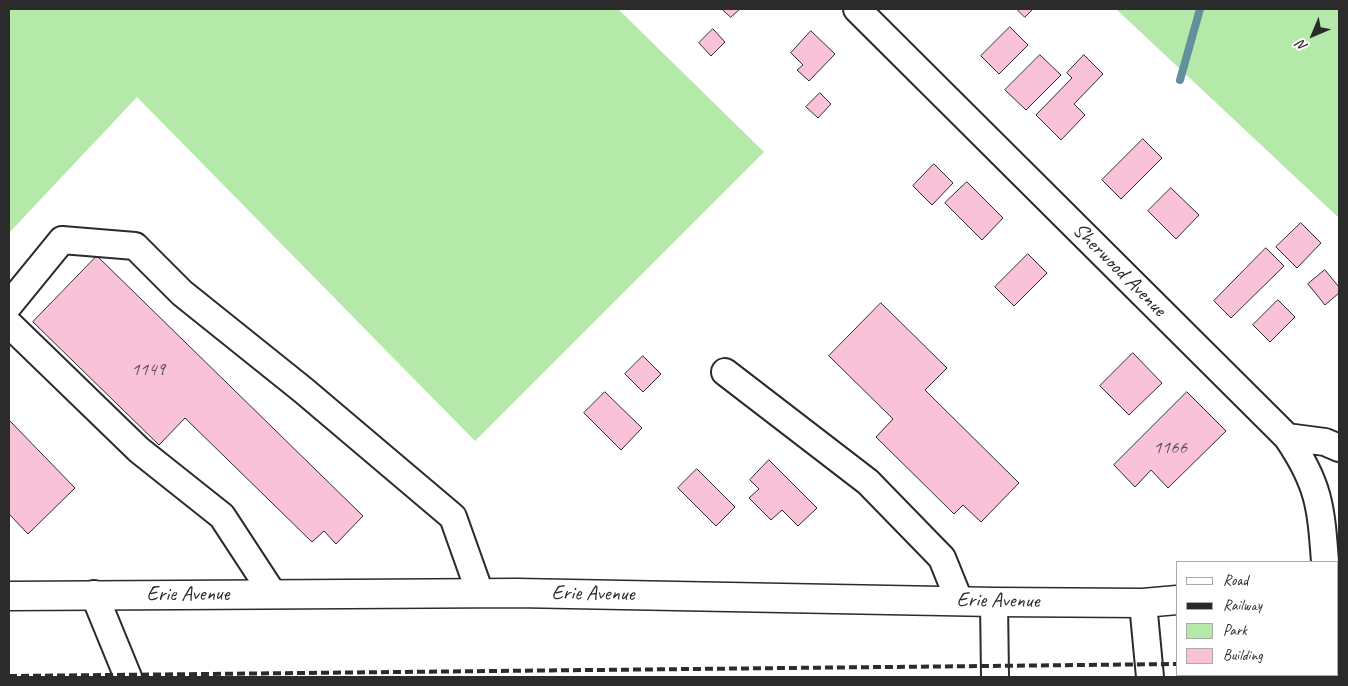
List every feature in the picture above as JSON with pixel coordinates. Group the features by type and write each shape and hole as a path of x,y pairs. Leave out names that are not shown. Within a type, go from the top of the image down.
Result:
{"main road":[{"name":"Erie Avenue","path":"9,596 94,594 480,594 994,602 1144,603 1176,600"}],"street":[{"name":"Sherwood Avenue","path":"856,9 1287,437 1302,459 1314,485 1321,509 1325,561"},
{"path":"9,305 62,240 135,246 182,293 303,390 453,517 480,594"},
{"path":"9,324 139,450 222,516 273,594"},
{"path":"725,372 868,482 942,558 959,600"},
{"path":"1287,437 1325,442 1339,448"},
{"path":"94,594 128,677"},
{"path":"994,602 995,677"},
{"path":"1144,603 1150,677"}],"green space":[{"path":"9,9 618,9 764,152 475,441 137,97 9,233"},
{"path":"1116,9 1339,9 1339,218"}],"building":[{"path":"722,9 740,9 731,17"},
{"path":"1017,9 1033,9 1025,17"},
{"path":"1010,27 1028,45 999,74 981,56"},
{"path":"713,29 725,42 711,56 699,43"},
{"path":"811,31 835,54 809,81 797,70 803,65 791,53"},
{"path":"1040,55 1061,75 1026,110 1005,90"},
{"path":"1084,55 1103,74 1074,104 1085,115 1061,140 1036,115 1072,78 1067,73"},
{"path":"820,93 831,104 818,118 806,107"},
{"path":"1143,139 1162,158 1121,199 1102,180"},
{"path":"934,164 953,183 932,205 913,186"},
{"path":"967,182 1003,218 982,240 945,203"},
{"path":"1171,188 1199,215 1176,239 1148,211"},
{"path":"1301,223 1321,243 1297,268 1276,247"},
{"path":"1266,248 1284,266 1231,318 1214,301"},
{"path":"1028,254 1047,273 1014,306 995,287"},
{"path":"97,256 363,516 336,544 324,531 312,542 185,418 159,445 33,322"},
{"path":"1325,270 1339,287 1339,293 1325,305 1308,284"},
{"path":"1278,300 1295,317 1270,342 1253,325"},
{"path":"881,303 947,368 925,390 1019,483 981,522 963,505 954,514 876,437 893,419 829,356"},
{"path":"1133,353 1162,383 1129,415 1100,386"},
{"path":"643,356 661,374 643,392 625,374"},
{"path":"605,392 642,428 621,450 584,413"},
{"path":"1187,392 1226,431 1168,488 1151,470 1135,487 1114,465"},
{"path":"9,420 75,488 28,534 9,514"},
{"path":"769,460 817,508 798,526 782,510 771,520 749,498 759,489 750,480"},
{"path":"697,469 735,507 716,526 678,488"}],"waterway":[{"path":"1180,80 1200,9"}],"railway":[{"path":"9,676 1176,664"}]}
